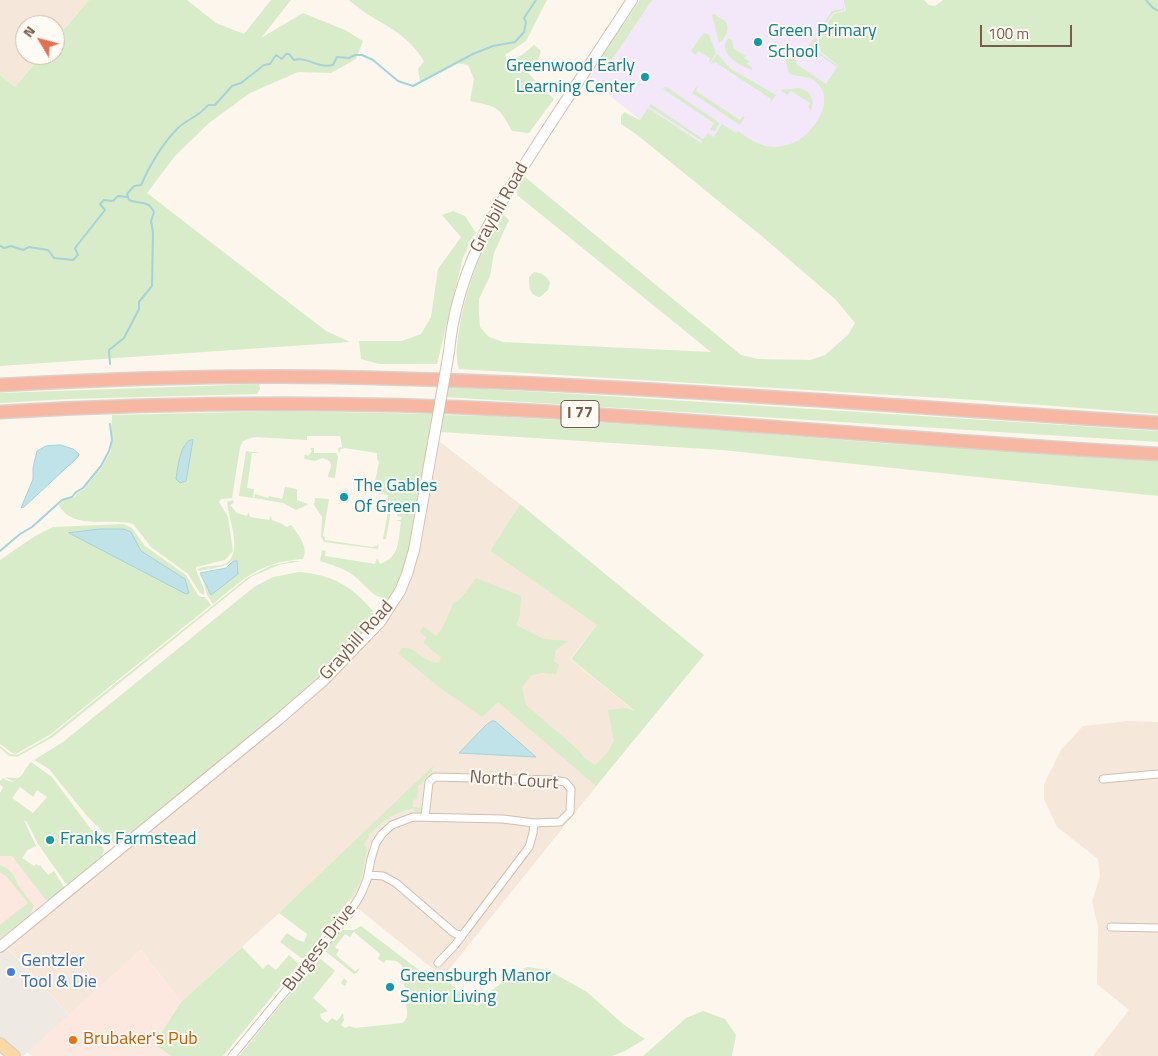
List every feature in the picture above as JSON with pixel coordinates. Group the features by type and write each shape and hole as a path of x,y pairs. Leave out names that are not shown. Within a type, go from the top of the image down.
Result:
{"highway":[{"name":"I 77","path":"0,385 123,379 278,376 477,381 1158,423"},
{"name":"I 77","path":"0,412 230,404 428,406 695,421 970,443 1158,454"}],"main road":[{"path":"0,1044 14,1056"}],"street":[{"name":"Graybill Road","path":"0,948 323,681 380,622 400,592 414,550 457,304 481,237 507,191 632,0"},
{"path":"1103,778 1158,774"},
{"name":"North Court","path":"425,817 429,782 435,777 553,780 565,782 571,789 570,812 560,822 534,823"},
{"name":"Burgess Drive","path":"232,1056 349,914 360,896 368,875 376,843 392,825 408,818 425,817 503,819 534,823"},
{"path":"438,963 462,936 529,847 534,823"},
{"path":"368,875 383,876 396,883 454,933 462,936"},
{"path":"1110,927 1158,928"}],"shaded area":[{"path":"0,0 89,0 65,28 65,15 15,15 15,65 34,65 15,87 0,75"},
{"path":"640,0 911,0 850,234 644,115 640,120 593,82 582,83"},
{"path":"439,441 520,504 490,551 597,625 570,659 648,722 443,977 319,877 181,1002 141,950 69,1015 7,947 378,630 395,610 411,573 420,544"},
{"path":"1127,721 1158,722 1158,1056 1093,1056 1129,1010 1097,984 1098,926 1092,902 1100,876 1098,859 1057,827 1044,799 1044,784 1061,750 1083,726"},
{"path":"0,840 50,902 0,941"},
{"path":"0,940 69,1015 23,1056 14,1056 0,1044"},
{"path":"141,950 181,1002 154,1044 171,1056 32,1056 27,1052"}],"green space":[{"path":"89,0 187,0 216,23 244,34 271,0 291,0 261,38 303,13 345,30 363,41 356,59 331,73 298,72 250,93 209,123 175,156 147,193 326,331 350,342 0,366 0,75 15,87 34,65 65,65 65,28"},
{"path":"349,0 547,0 526,41 505,55 508,61 522,55 534,45 541,51 537,64 527,72 554,99 529,133 512,131 496,109 470,101 474,79 468,65 457,63 420,82 418,69 424,61 416,50 398,33"},
{"path":"640,0 652,0 605,70 599,73 595,63"},
{"path":"844,0 924,0 929,5 935,6 943,0 1158,0 1158,414 975,400 459,369 457,345 465,300 474,271 498,215 502,213 509,220 494,253 490,276 479,299 480,327 489,337 503,342 711,352 517,195 516,183 521,177 525,177 741,355 758,359 810,360 825,355 848,335 855,323 836,300 764,238 636,134 621,124 621,116 624,112 640,120 648,108 701,143 702,141 649,107 651,104 703,139 708,133 714,137 722,124 736,133 738,131 754,142 763,145 783,146 799,140 818,121 824,104 824,96 821,88 812,79 789,74 785,56 790,55 797,62 796,64 826,84 837,67 808,47 832,11 843,9 843,3 844,10 833,13 816,37 819,53 843,69 821,52 818,37 834,14 846,11"},
{"path":"714,14 727,24 725,36 719,43 712,15"},
{"path":"705,33 709,35 716,53 709,64 710,58 699,51 695,55 691,51"},
{"path":"728,38 732,40 733,48 746,56 744,58 749,61 747,64 752,67 752,70 744,67 728,54 725,46"},
{"path":"717,54 731,69 776,95 770,104 771,99 715,62 710,65"},
{"path":"698,85 696,91 740,120 743,116 745,117 740,125 692,93"},
{"path":"665,87 717,121 719,124 715,131 710,130 714,123 663,89"},
{"path":"798,88 808,92 812,98 811,110 808,107 810,103 791,91 787,95 780,90"},
{"path":"453,211 465,216 476,233 463,257 437,364 379,364 361,359 359,341 402,341 421,334 431,317 438,269 461,237 442,215"},
{"path":"534,272 544,275 550,283 548,290 540,297 532,293 530,287 529,277"},
{"path":"259,384 260,389 257,394 69,399 0,403 0,393"},
{"path":"447,387 1158,431 1158,442 445,397"},
{"path":"283,411 432,414 411,544 395,590 385,601 384,598 376,595 349,573 320,561 322,550 326,551 325,556 375,564 377,558 380,564 387,561 397,548 401,522 396,520 401,520 402,517 397,516 397,512 391,511 386,539 383,539 388,511 388,495 373,492 379,462 377,453 344,448 339,453 338,448 342,447 340,436 307,436 307,440 254,437 243,441 240,447 232,498 221,499 219,502 228,517 233,551 225,560 196,567 204,589 204,595 200,593 188,574 151,547 133,524 82,521 65,513 59,505 63,501 75,497 102,467 111,451 112,415"},
{"path":"442,415 492,416 722,430 892,444 1035,451 1158,461 1158,496 722,450 440,432"},
{"path":"310,448 314,448 314,453 336,453 338,456 335,478 328,477 331,466 329,461 322,458 315,461 304,459 305,454 308,456 312,451"},
{"path":"246,451 260,453 252,453 247,488 254,489 253,498 239,496"},
{"path":"285,487 297,489 297,500 308,504 296,510 283,503 254,498 255,494 268,498 269,496 282,499"},
{"path":"315,498 329,499 323,536 325,540 372,547 379,545 378,549 324,542 321,537 322,517 314,505"},
{"path":"233,500 234,503 230,505 237,513 247,516 249,512 250,517 269,520 271,515 272,520 287,527 291,525 297,532 305,550 303,559 263,568 244,579 213,604 207,595 203,580 211,595 237,562 231,561 224,566 199,571 198,569 224,564 230,559 233,553 234,536 227,502"},
{"path":"520,504 704,655 596,786 498,702 482,717 439,687 399,654 401,648 406,648 428,660 439,663 441,658 423,642 427,638 420,632 423,626 436,636 443,627 453,604 462,597 476,578 521,596 520,615 516,625 544,639 568,641 556,650 554,661 559,665 556,674 543,673 532,675 522,687 526,705 595,765 608,752 614,741 608,710 624,708 635,711 571,659 597,625 490,551"},
{"path":"123,524 132,528 145,546 186,575 198,595 205,597 211,605 51,734 16,754 11,752 0,744 0,560 35,536 53,527"},
{"path":"301,561 279,565 251,577 53,737 17,757 9,756 0,748 0,746 10,754 17,755 49,737 247,578 270,566"},
{"path":"299,572 321,575 349,588 373,611 370,613 374,613 371,625 314,682 257,731 119,846 115,844 87,816 49,769 34,760 63,742 254,587 273,577"},
{"path":"31,762 52,777 96,836 104,850 101,859 69,886 38,844 27,822 24,820 36,846 28,850 22,858 34,866 36,864 40,865 48,875 54,871 64,887 50,902 46,900 12,856 0,856 0,793 3,787 0,785 0,781 3,778 15,782 4,777 19,777","holes":["20,787 33,797 37,790 47,797 33,813 12,798"]},
{"path":"433,766 432,773 426,777 422,784 418,785 417,799 413,800 413,807 422,808 419,812 415,813 413,808 397,813 373,831 364,845 367,848 361,880 353,895 304,958 301,958 280,942 287,933 304,942 307,934 279,913"},
{"path":"0,865 7,868 13,874 18,885 34,906 29,917 0,938 0,925 28,903 6,876 0,872"},
{"path":"361,926 423,973 434,970 477,1006 491,991 509,977 527,967 548,970 587,992 623,1024 645,1039 625,1051 612,1056 239,1056 318,959 321,959 335,971 313,998 328,1011 320,1014 321,1018 327,1023 332,1018 337,1021 343,1013 344,1020 341,1025 345,1028 349,1026 355,1028 402,1023 407,1017 406,1004 418,1002 417,996 412,996 411,990 405,991 402,965 396,961 386,960 384,963 378,959 380,954 354,932 350,937 345,934 335,947 339,950 336,955 355,971 360,968 357,973 354,974 325,951 325,948 340,930 354,930"},
{"path":"242,947 263,969 268,964 276,970 289,955 298,965 223,1056 171,1056 154,1044 181,1002"},
{"path":"344,978 347,981 345,986 341,983"},
{"path":"703,1011 725,1019 736,1035 732,1056 643,1056 686,1018"}],"water":[{"path":"193,440 186,481 180,483 176,479 181,454 188,441"},
{"path":"61,445 73,449 79,454 78,457 21,508 33,479 33,468 37,451 46,446"},
{"path":"100,529 124,529 131,532 141,551 185,579 189,593 186,594 69,533"},
{"path":"237,561 238,574 211,595 200,573 226,568 232,562"},
{"path":"492,721 495,721 536,757 459,753"}],"waterway":[{"path":"110,364 109,350 124,338 139,309 139,302 152,286 153,233 151,221 154,212 149,205 129,200 127,194 134,186 141,185 162,148 181,126 208,105 215,105 232,86 241,83 264,65 270,64 276,55 282,59 286,54 289,54 294,60 299,59 327,66 333,65 337,57 349,58 355,55 362,55 373,60 398,81 413,86 473,54 493,46 515,42 524,32 526,22 524,18 536,0"},
{"path":"1146,0 1158,11"},
{"path":"0,246 4,248 11,246 23,250 29,247 48,250 54,258 73,260 78,255 75,248 105,210 100,204 104,200 113,201 118,196 127,197"},
{"path":"0,551 20,534 32,527 62,500 72,497 83,488 101,466 109,451 112,440 110,424"}],"place":[{"name":"Green Primary School","path":"758,42"},
{"name":"Greenwood Early Learning Center","path":"645,77"},
{"name":"The Gables Of Green","path":"344,497"},
{"name":"Franks Farmstead","path":"50,840"},
{"name":"Gentzler Tool & Die","path":"11,972"},
{"name":"Greensburgh Manor Senior Living","path":"390,987"},
{"name":"Brubaker's Pub","path":"73,1040"}]}
